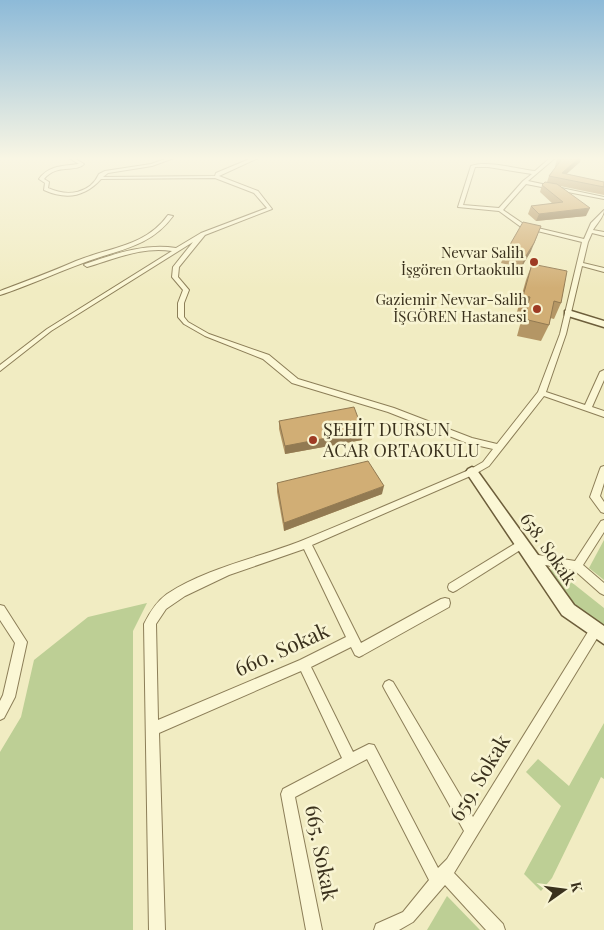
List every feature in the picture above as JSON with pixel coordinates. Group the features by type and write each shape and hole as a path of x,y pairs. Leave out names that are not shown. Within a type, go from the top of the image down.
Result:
{"street":[{"path":"0,369 50,330 203,234 270,209 264,201"},
{"path":"461,201 460,206 500,210 523,226 586,241"},
{"path":"500,210 508,201"},
{"path":"157,930 150,624 155,612 165,602 212,577 306,543 472,472 486,464 542,392 563,334 586,241 590,231 604,211"},
{"path":"0,293 150,237 162,228 170,216"},
{"path":"590,231 604,234"},
{"path":"203,234 176,268 175,277 186,290 181,303 181,317 186,323 206,335 266,357 295,381 391,410 470,440 500,448"},
{"path":"69,267 87,265 140,248 160,247 177,250"},
{"path":"580,264 604,270"},
{"path":"568,313 604,324"},
{"path":"588,408 604,372"},
{"path":"542,392 604,414"},
{"path":"604,469 595,498 604,509"},
{"name":"658. Sokak","path":"472,472 568,610 599,633"},
{"path":"577,566 604,524"},
{"path":"306,543 352,640"},
{"path":"453,587 521,544"},
{"path":"532,559 577,566 604,590"},
{"name":"660. Sokak","path":"153,729 304,664 352,640 359,651 445,603"},
{"path":"0,610 21,642 9,697 0,714"},
{"name":"659. Sokak","path":"382,930 408,917 441,877 599,633"},
{"path":"304,664 350,761 369,750 441,877 497,930"},
{"path":"389,686 472,830"},
{"name":"665. Sokak","path":"314,930 288,794 350,761"}],"green space":[{"path":"604,540 604,580 589,568"},
{"path":"547,569 576,574 570,581 604,608 604,628 579,610"},
{"path":"147,603 133,631 133,930 0,930 0,752 21,717 34,660 88,617"},
{"path":"604,723 604,779 601,777 552,878 541,891 524,874 561,806 526,772 538,759 569,786"},
{"path":"447,896 480,930 427,930"}],"building":[{"path":"581,201 590,208 539,214 531,206"},
{"path":"523,222 541,226 534,243 524,259 504,255"},
{"path":"532,264 567,271 561,303 554,301 549,325 524,319 530,297 523,296"},
{"name":"ŞEHİT DURSUN ACAR ORTAOKULU","path":"354,407 363,431 285,446 279,421"},
{"path":"368,461 384,486 284,523 277,483"}],"place":[{"name":"Nevvar Salih İşgören Ortaokulu","path":"534,262"},
{"name":"Gaziemir Nevvar-Salih İŞGÖREN Hastanesi","path":"537,309"},
{"name":"ŞEHİT DURSUN ACAR ORTAOKULU","path":"313,440"}]}
